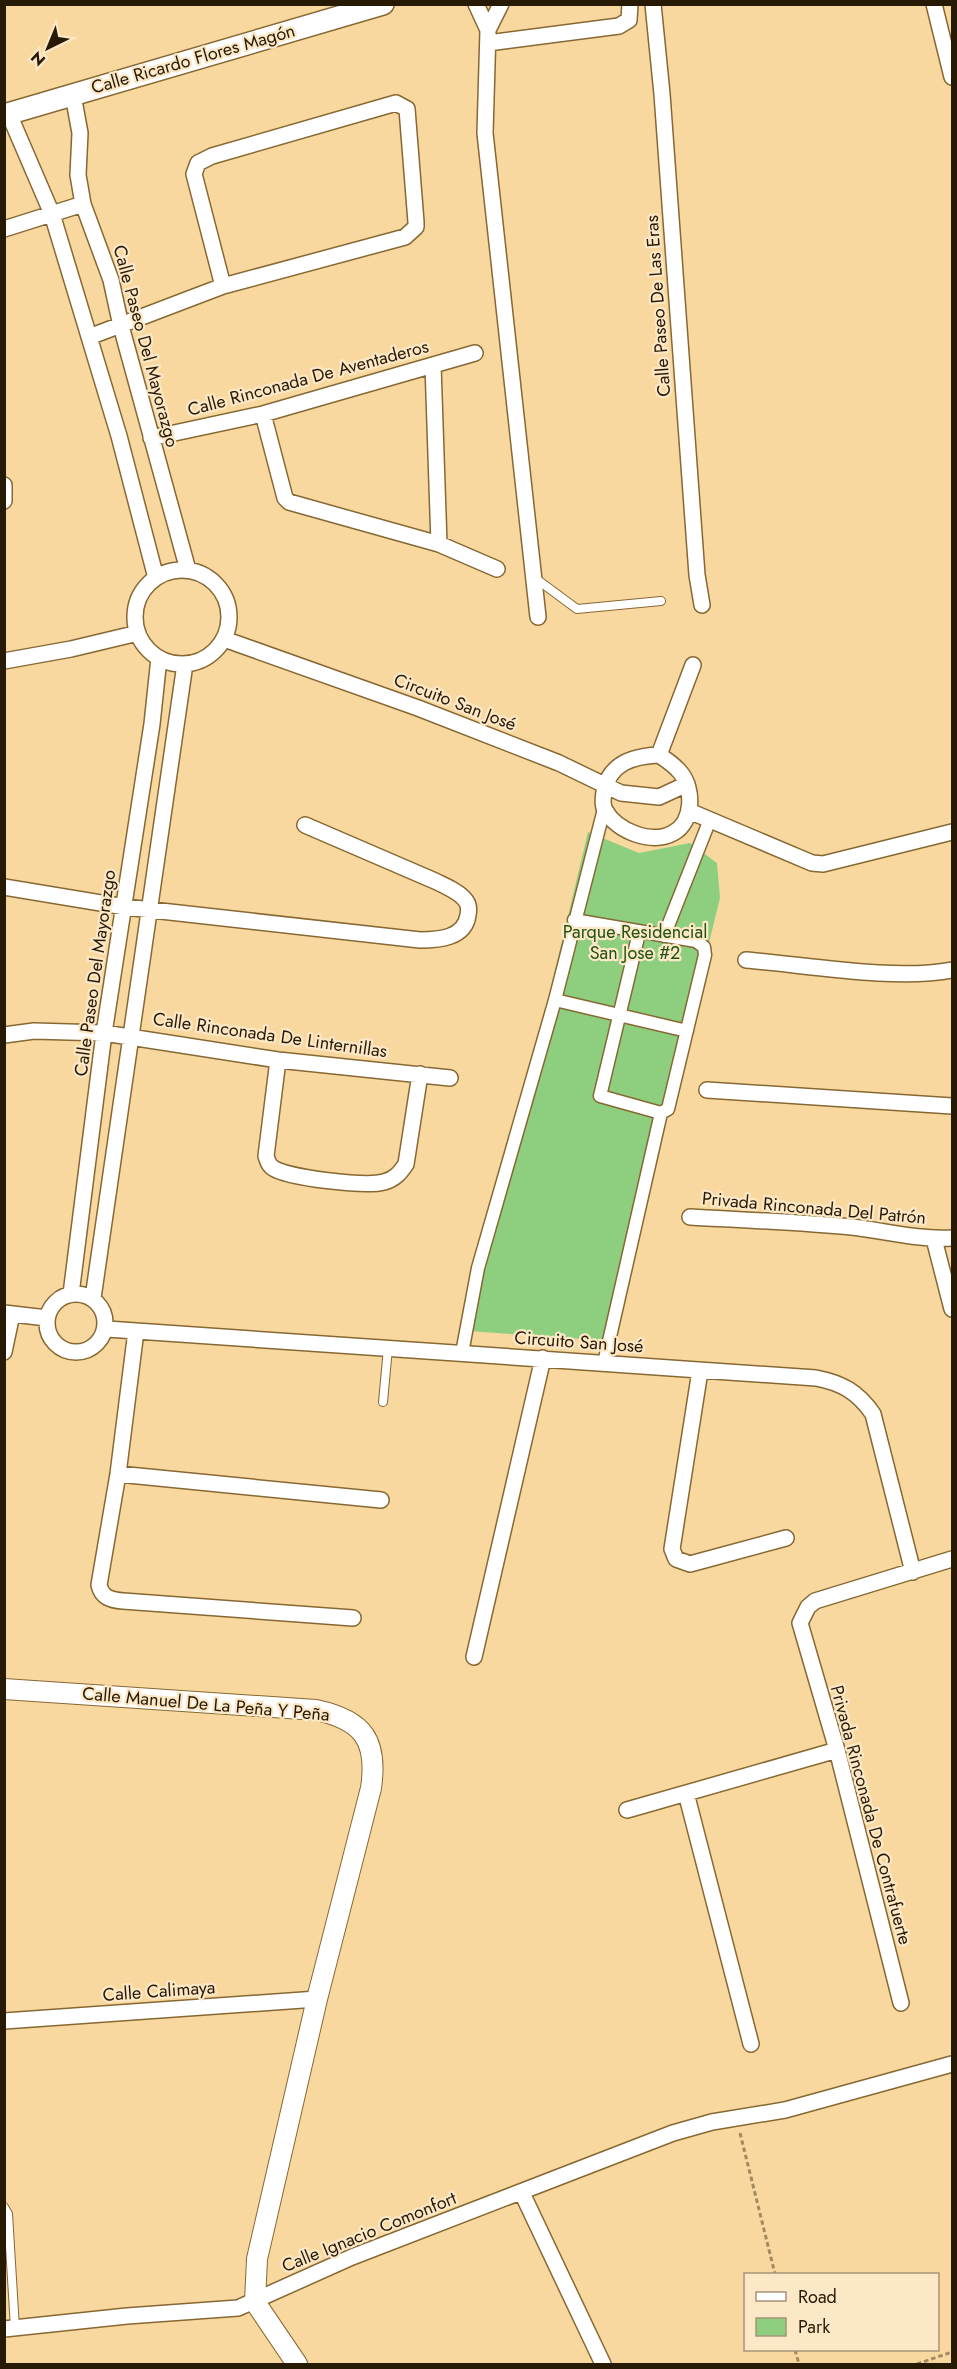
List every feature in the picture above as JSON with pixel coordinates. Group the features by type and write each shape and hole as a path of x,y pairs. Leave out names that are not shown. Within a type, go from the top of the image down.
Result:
{"main road":[{"name":"Calle Ricardo Flores Magón","path":"7,115 383,4"}],"street":[{"path":"476,4 488,37"},
{"path":"501,4 488,37 485,133 537,617"},
{"path":"488,37 619,26 629,20 630,4"},
{"name":"Calle Paseo De Las Eras","path":"653,4 662,94 697,574 702,605"},
{"path":"934,4 952,77"},
{"name":"Calle Paseo Del Mayorazgo","path":"74,95 80,133 78,174 83,204 111,280 121,326 188,570"},
{"path":"89,337 223,286 405,237 412,233 416,222 407,109 404,105 396,104 373,110 212,156 198,163 194,174 223,286"},
{"path":"7,115 52,214 119,436 156,578"},
{"path":"4,230 83,204"},
{"name":"Calle Rinconada De Aventaderos","path":"151,438 263,414 476,353"},
{"path":"433,364 439,544"},
{"path":"263,414 285,498 289,502 439,544 497,569"},
{"path":"4,485 4,501"},
{"path":"188,570 215,583 224,596 229,610 224,639 204,659 185,664 159,658 150,651 138,633 135,618 137,602 145,588 156,578 166,573 188,570"},
{"path":"4,661 71,650 138,633"},
{"name":"Circuito San José","path":"224,639 505,742 559,763 605,786 646,797 659,797 687,784"},
{"name":"Calle Paseo Del Mayorazgo","path":"93,1298 116,1034 136,908 159,658"},
{"name":"Calle Paseo Del Mayorazgo","path":"71,1294 136,908 185,664"},
{"path":"659,755 693,665"},
{"path":"462,1353 478,1268 555,1000 604,809 605,786 612,772 625,761 641,756 659,755 679,770 690,794 689,811 680,828 672,834 640,836 615,823 604,809"},
{"path":"689,811 709,822 798,859 823,864 952,832"},
{"path":"664,936 709,822"},
{"path":"4,887 136,908 420,940 439,940 454,935 466,923 469,906 455,892 435,881 305,825"},
{"path":"574,920 696,941 704,947 705,955 668,1109 661,1113 600,1096 639,933"},
{"path":"746,960 900,973 922,974 952,970"},
{"path":"555,1000 687,1031"},
{"name":"Calle Rinconada De Linternillas","path":"4,1035 34,1031 116,1034 278,1060 450,1078"},
{"path":"278,1060 266,1156 274,1169 307,1178 378,1183 397,1175 406,1164 420,1074"},
{"path":"707,1090 952,1106"},
{"path":"604,1363 661,1113"},
{"name":"Privada Rinconada Del Patrón","path":"690,1217 852,1227 934,1239 952,1238"},
{"path":"934,1239 952,1309"},
{"path":"71,1294 93,1298 104,1313 107,1329 100,1341 92,1348 70,1352 52,1339 47,1318 55,1302 71,1294"},
{"path":"4,1352 8,1314 47,1318"},
{"name":"Circuito San José","path":"107,1329 543,1358 816,1378 837,1382 864,1400 879,1428 913,1572"},
{"path":"136,1331 118,1474 99,1585 101,1592 113,1600 353,1618"},
{"path":"474,1657 543,1358"},
{"path":"700,1371 672,1549 676,1559 690,1564 786,1538"},
{"path":"118,1474 381,1500"},
{"path":"913,1572 952,1559"},
{"name":"Privada Rinconada De Contrafuerte","path":"901,2003 837,1750 802,1637 800,1623 808,1607 815,1601 913,1572"},
{"name":"Calle Manuel De La Peña Y Peña","path":"4,1689 282,1707 340,1715 361,1730 369,1747 374,1767 366,1806 267,2208 257,2259 255,2302"},
{"path":"627,1810 837,1750"},
{"path":"686,1793 751,2044"},
{"name":"Calle Calimaya","path":"4,2021 317,1999"},
{"name":"Calle Ignacio Comonfort","path":"10,2328 157,2314 215,2312 238,2308 352,2257 673,2133 736,2117 785,2110 952,2064"},
{"path":"522,2193 603,2364"},
{"path":"255,2302 297,2364"}],"lane":[{"path":"531,575 577,609 661,601"},
{"path":"383,1402 388,1348"},
{"path":"4,2207 8,2214 10,2328"}],"path":[{"path":"736,2117 775,2273"},
{"path":"917,2364 952,2352"}],"green space":[{"name":"Parque Residencial San Jose #2","path":"588,832 639,853 690,843 717,863 720,898 611,1341 469,1331"}]}
